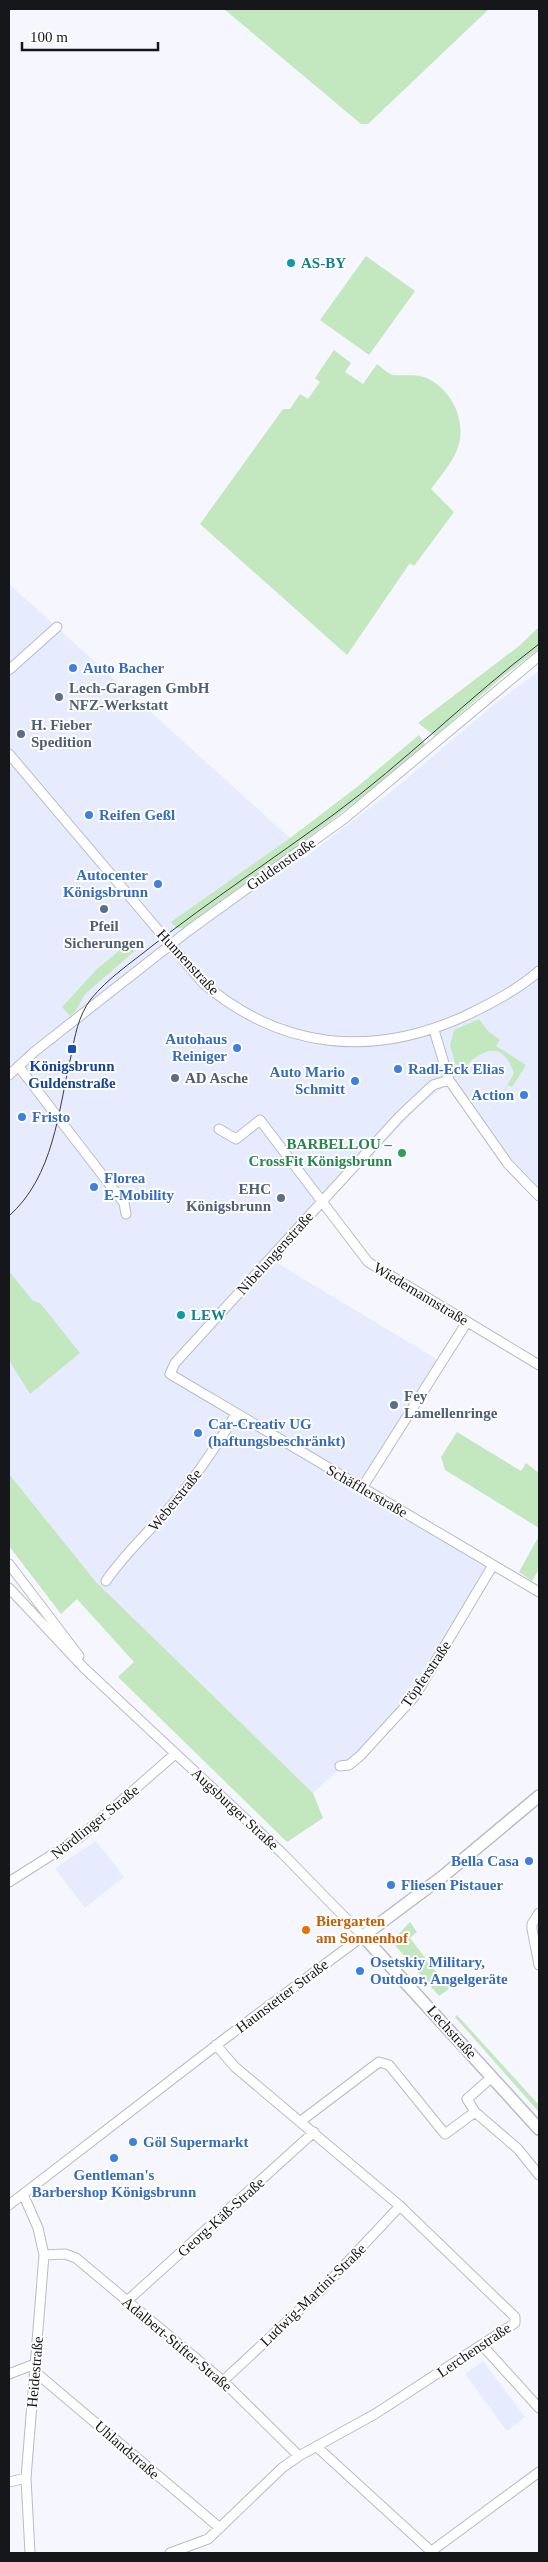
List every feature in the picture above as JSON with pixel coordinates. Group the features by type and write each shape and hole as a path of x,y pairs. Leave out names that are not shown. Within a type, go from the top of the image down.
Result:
{"main road":[{"name":"Haunstetter Straße","path":"363,1936 442,1877 539,1796"},
{"name":"Lechstraße","path":"363,1936 539,2129"}],"street":[{"path":"9,670 57,627"},
{"name":"Guldenstraße","path":"9,1074 34,1052 170,945 351,812 539,656"},
{"name":"Hunnenstraße","path":"9,754 203,983 218,995 256,1018 288,1032 311,1038 382,1040 434,1030 520,988 539,971"},
{"path":"434,1030 449,1080 508,1164 539,1196"},
{"path":"19,1067 124,1203 126,1214"},
{"name":"Nibelungenstraße","path":"170,1374 175,1363 424,1092 433,1085 449,1080"},
{"name":"Nibelungenstraße","path":"220,1129 236,1139 260,1120 322,1201"},
{"name":"Wiedemannstraße","path":"322,1201 368,1262 539,1365"},
{"path":"362,1488 467,1322"},
{"name":"Schäfflerstraße","path":"170,1374 539,1592"},
{"name":"Weberstraße","path":"106,1581 119,1561 145,1537 198,1473 236,1414"},
{"name":"Augsburger Straße","path":"9,1564 103,1685"},
{"name":"Töpferstraße","path":"340,1766 349,1766 360,1756 415,1696 493,1565"},
{"name":"Augsburger Straße","path":"9,1588 43,1626 103,1685 286,1857 363,1936"},
{"name":"Nördlinger Straße","path":"9,1882 80,1837 175,1754"},
{"path":"539,1913 532,1924 539,1966"},
{"name":"Haunstetter Straße","path":"9,2205 363,1936"},
{"name":"Lerchenstraße","path":"170,2553 208,2539 282,2468 299,2456 318,2447 396,2401 515,2324 515,2317 400,2206 235,2067 216,2046"},
{"path":"301,2121 379,2062 389,2065 445,2134 475,2112"},
{"path":"492,2077 468,2099 475,2112 518,2148 539,2175"},
{"name":"Georg-Käß-Straße","path":"127,2301 314,2132"},
{"name":"Heidestraße","path":"23,2194 38,2228 44,2255 26,2478 30,2553"},
{"name":"Ludwig-Martini-Straße","path":"223,2381 323,2288 400,2206"},
{"name":"Adalbert-Stifter-Straße","path":"44,2255 64,2254 76,2258 223,2381 299,2456"},
{"path":"482,2345 539,2408"},
{"path":"9,2374 34,2367"},
{"name":"Uhlandstraße","path":"34,2367 220,2528"},
{"path":"318,2447 431,2553 539,2472"},
{"path":"9,2482 26,2478"}],"shaded area":[{"path":"9,584 290,838 304,858 392,791 496,703 539,671 539,1196 506,1169 447,1084 418,1107 272,1260 438,1360 361,1486 494,1562 398,1717 313,1793 96,1582 9,1474 9,1081 18,1074 13,1066 9,1069"},
{"path":"96,1841 124,1877 85,1908 55,1868"},
{"path":"483,2361 525,2417 507,2431 465,2374"}],"green space":[{"path":"224,9 489,9 368,124 361,124"},
{"path":"366,256 415,291 369,355 320,320"},
{"path":"334,350 351,363 345,372 363,384 377,364 393,375 420,376 434,382 450,398 459,417 460,428 460,439 455,455 431,489 454,512 414,566 410,563 347,655 200,524 283,409 290,409 300,394 308,399 320,382 315,378"},
{"path":"539,627 539,649 500,679 435,736 418,723 519,646"},
{"path":"419,735 425,744 367,793 307,839 184,928 177,928 171,922 290,838 357,787"},
{"path":"131,941 137,949 85,994 75,1012 70,1016 62,1007 97,969"},
{"path":"479,1019 488,1031 500,1040 496,1046 526,1065 512,1087 508,1085 487,1122 514,1073 506,1057 496,1051 491,1051 481,1054 471,1061 464,1069 466,1074 459,1077 450,1045 454,1030"},
{"path":"9,1271 33,1301 40,1303 80,1353 30,1394 9,1360"},
{"path":"457,1432 521,1471 526,1463 539,1473 539,1528 445,1470 441,1457"},
{"path":"9,1474 96,1582 313,1793 323,1818 287,1842 118,1677 134,1662 77,1599 61,1614 9,1546"},
{"path":"539,1536 539,1569 532,1581 519,1572"},
{"path":"410,1922 417,1932 410,1938 449,1989 439,1996 394,1944 393,1940"},
{"path":"457,2015 539,2105 539,2112 455,2017"}],"tram line":[{"path":"9,1216 24,1200 36,1182 45,1163 58,1121 78,1026 83,1012 98,991 120,971 174,929 360,795 539,644"}],"place":[{"name":"AS-BY","path":"291,263"},
{"name":"Auto Bacher","path":"73,668"},
{"name":"Lech-Garagen GmbH NFZ-Werkstatt","path":"59,697"},
{"name":"H. Fieber Spedition","path":"21,734"},
{"name":"Reifen Geßl","path":"89,815"},
{"name":"Autocenter Königsbrunn","path":"158,884"},
{"name":"Pfeil Sicherungen","path":"104,909"},
{"name":"Autohaus Reiniger","path":"237,1048"},
{"name":"Königsbrunn Guldenstraße","path":"72,1049"},
{"name":"Radl-Eck Elias","path":"398,1069"},
{"name":"AD Asche","path":"175,1078"},
{"name":"Auto Mario Schmitt","path":"355,1081"},
{"name":"Action","path":"524,1095"},
{"name":"Fristo","path":"22,1117"},
{"name":"BARBELLOU – CrossFit Königsbrunn","path":"402,1153"},
{"name":"Florea E-Mobility","path":"94,1187"},
{"name":"EHC Königsbrunn","path":"281,1198"},
{"name":"LEW","path":"181,1315"},
{"name":"Fey Lamellenringe","path":"394,1405"},
{"name":"Car-Creativ UG (haftungsbeschränkt)","path":"198,1433"},
{"name":"Bella Casa","path":"529,1861"},
{"name":"Fliesen Pistauer","path":"391,1885"},
{"name":"Biergarten am Sonnenhof","path":"306,1930"},
{"name":"Osetskiy Military, Outdoor, Angelgeräte","path":"360,1971"},
{"name":"Göl Supermarkt","path":"133,2142"},
{"name":"Gentleman's Barbershop Königsbrunn","path":"114,2158"}]}
